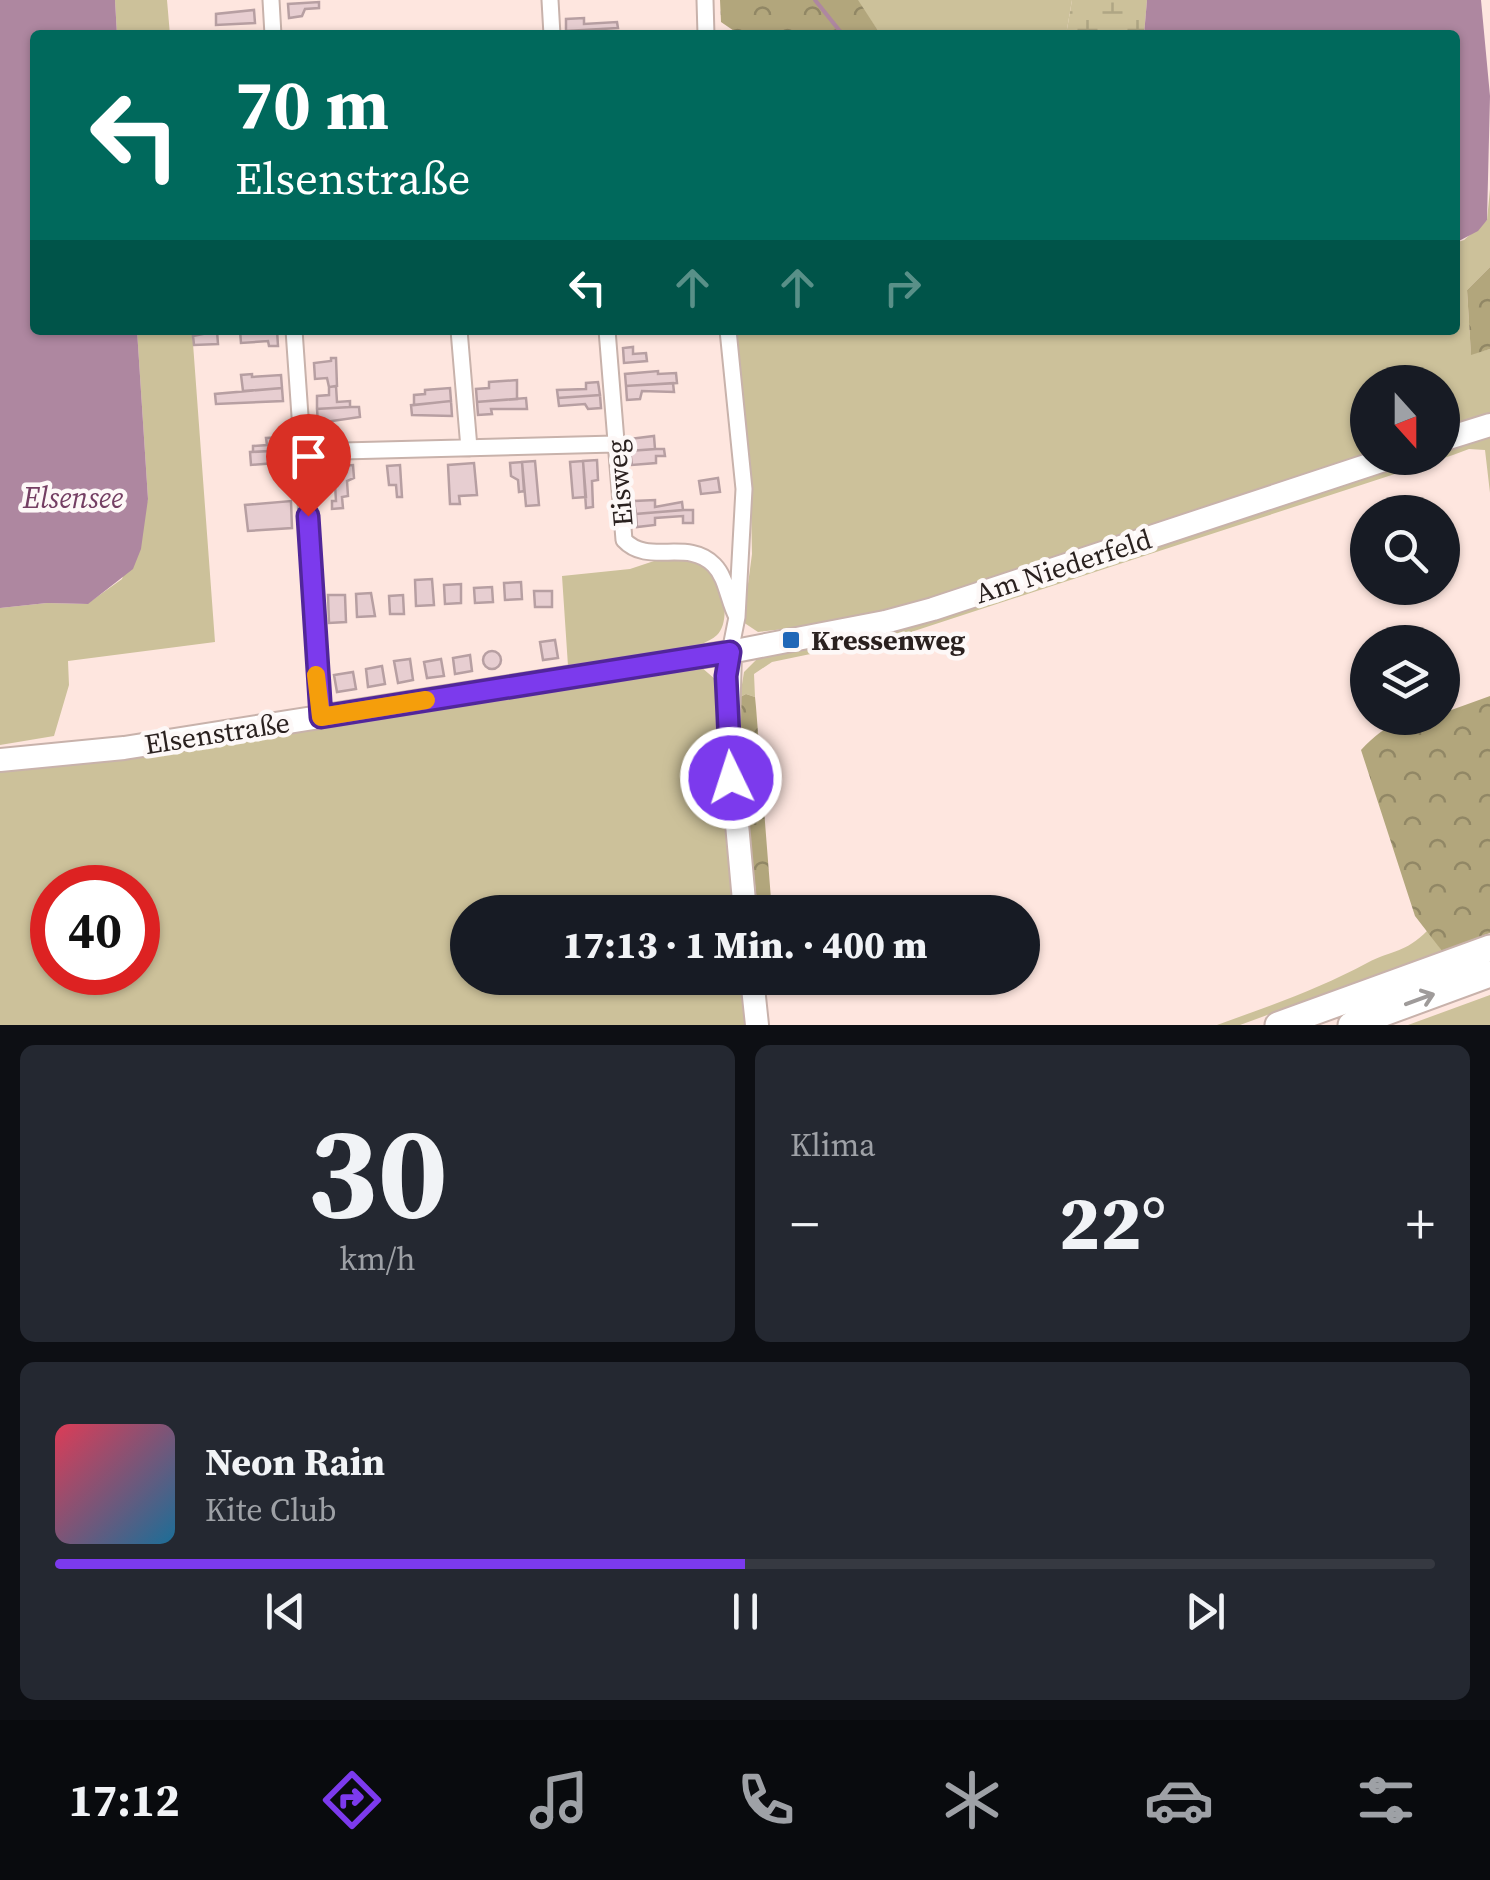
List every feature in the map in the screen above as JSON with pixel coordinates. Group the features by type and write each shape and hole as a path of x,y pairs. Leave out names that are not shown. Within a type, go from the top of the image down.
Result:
{"main road":[{"path":"1278,1025 1490,948"},
{"path":"1351,1025 1490,974"}],"street":[{"path":"271,0 273,30"},
{"path":"550,0 552,30"},
{"path":"705,0 706,30"},
{"path":"294,335 321,717"},
{"path":"459,335 470,448"},
{"name":"Eisweg","path":"608,335 624,540 642,552 684,550 710,560 718,569 737,617"},
{"path":"728,335 744,490 728,725 744,895"},
{"path":"1460,434 1490,424"},
{"path":"304,452 616,444"},
{"name":"Am Niederfeld","path":"730,652 934,609 1350,471"},
{"name":"Elsenstraße","path":"0,760 124,748 730,652"},
{"path":"754,995 758,1025"}],"green space":[{"path":"115,0 167,0 170,30 117,30"},
{"path":"720,0 858,0 878,30 733,30 721,22"},
{"path":"857,0 1072,0 1067,30 878,30"},
{"path":"1072,0 1147,0 1144,30 1067,30"},
{"path":"1490,189 1490,267 1467,290 1471,354 1490,349 1490,416 1460,426 1460,365 1350,365 1350,462 894,610 758,632 743,622 752,554 750,456 740,406 734,335 1460,335 1460,241 1487,220"},
{"path":"1490,267 1490,349 1471,355 1467,290"},
{"path":"137,335 192,335 215,642 68,661 69,685 54,736 0,745 0,608 87,604 122,579 148,499"},
{"path":"1490,435 1490,493 1485,450 1460,452 1460,445"},
{"path":"1370,475 1392,475 902,635 772,662 754,674 755,697 740,697 744,672 758,658 926,622"},
{"path":"660,559 697,559 715,575 725,607 717,635 702,644 568,666 562,576 630,569"},
{"path":"701,667 715,679 719,689 736,895 450,895 450,995 746,995 749,1025 0,1025 0,768"},
{"path":"1490,696 1490,933 1442,951 1415,916 1361,750 1378,735 1460,735 1460,707"},
{"path":"740,697 755,697 771,895 756,895 741,753"},
{"path":"1428,930 1442,951 1240,1025 1217,1025 1331,981 1405,947"},
{"path":"1490,995 1490,1025 1408,1025"}],"water":[{"name":"Elsensee","path":"0,0 115,0 117,30 30,30 30,335 137,335 148,499 141,549 133,569 88,604 0,608"},
{"path":"1147,0 1481,0 1490,96 1487,220 1478,231 1460,240 1460,30 1144,30"}],"building":[{"path":"319,2 319,8 305,9 302,16 289,18 288,4"},
{"path":"254,10 255,23 216,25 216,14"},
{"path":"584,18 584,24 617,22 618,28 566,30 566,19"},
{"path":"217,335 218,344 194,345 193,336"},
{"path":"240,335 277,335 278,346 269,346 268,341 241,343"},
{"path":"633,347 633,354 646,353 647,361 624,363 623,348"},
{"path":"336,358 337,386 329,387 327,378 315,379 314,363"},
{"path":"676,373 677,383 626,386 625,374"},
{"path":"241,375 281,375 282,388 243,391"},
{"path":"517,380 517,399 477,402 476,389 489,388 489,382"},
{"path":"598,382 600,395 558,398 557,390 586,389 586,383"},
{"path":"673,383 674,392 642,391 640,399 627,400 626,386"},
{"path":"336,386 337,402 350,401 350,407 317,409 317,396 329,395 329,387"},
{"path":"282,388 283,401 216,404 215,394"},
{"path":"450,388 451,401 414,405 414,395"},
{"path":"600,395 601,408 588,409 585,404 559,406 558,398"},
{"path":"526,398 527,409 491,409 492,414 478,415 477,402"},
{"path":"451,401 452,416 412,415 411,405"},
{"path":"359,407 360,417 318,423 317,409"},
{"path":"654,436 655,449 630,451 629,439"},
{"path":"286,437 286,450 253,452 253,446 267,445 266,438"},
{"path":"664,449 665,456 656,456 656,463 632,465 630,451"},
{"path":"286,450 287,462 251,465 250,452"},
{"path":"597,460 598,480 592,481 593,507 586,508 583,461"},
{"path":"535,461 539,505 526,506 522,462"},
{"path":"583,461 586,497 573,498 570,462"},
{"path":"522,462 524,491 519,492 510,463"},
{"path":"474,463 477,495 459,496 460,504 450,504 448,465"},
{"path":"353,465 354,478 347,481 348,496 342,497 343,508 332,509 335,485 328,486 327,467"},
{"path":"400,465 402,497 397,497 396,485 389,485 387,466"},
{"path":"718,478 720,492 701,494 699,481"},
{"path":"655,500 655,507 682,502 683,510 636,514 634,501"},
{"path":"291,501 292,528 248,531 245,505"},
{"path":"693,510 693,523 683,523 683,516 655,518 655,525 637,527 636,514"},
{"path":"432,579 434,605 416,606 415,580"},
{"path":"521,582 522,599 505,600 504,583"},
{"path":"461,584 461,603 445,604 444,585"},
{"path":"492,587 493,602 475,603 474,588"},
{"path":"534,591 552,591 552,607 535,607"},
{"path":"371,593 375,616 357,617 356,594"},
{"path":"328,595 345,595 346,622 329,623"},
{"path":"403,595 404,614 390,614 389,596"},
{"path":"555,640 558,658 543,660 540,642"},
{"path":"492,651 499,653 499,667 492,669 485,667 483,660 485,653"},
{"path":"470,655 472,671 455,674 453,658"},
{"path":"410,659 413,680 398,683 394,661"},
{"path":"441,659 444,676 427,678 424,662"},
{"path":"382,666 385,684 368,687 366,669"},
{"path":"353,672 356,689 337,692 334,675"}],"waterway":[{"path":"815,0 839,30"}],"slow traffic":[{"path":"316,675 321,717 426,700"}],"place":[{"name":"Kressenweg","path":"791,640"}],"route":[{"path":"308,516 321,717 730,652 726,676 731,778"}]}
